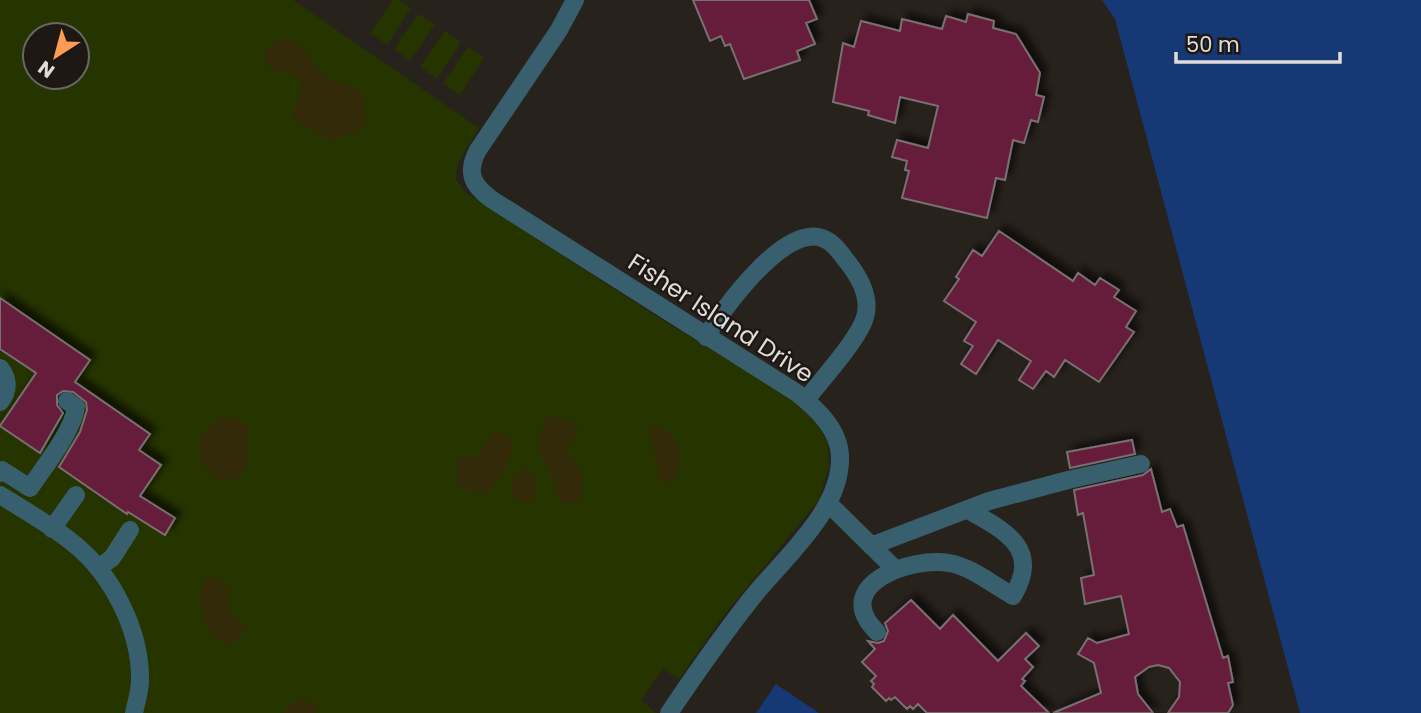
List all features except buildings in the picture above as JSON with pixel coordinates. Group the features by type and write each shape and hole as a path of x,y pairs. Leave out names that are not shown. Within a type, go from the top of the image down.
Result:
{"street":[{"name":"Fisher Island Drive","path":"575,0 559,30 478,150 472,164 471,178 478,189 491,199 806,400 825,419 840,449 840,469 828,503 722,637 669,713"},
{"path":"706,337 733,295 764,264 799,241 818,236 830,242 860,282 867,311 858,332 806,400"},
{"path":"0,368 7,387 0,402"},
{"path":"0,473 2,470 30,488 58,447 75,415 76,407 68,401"},
{"path":"871,546 989,501 1141,464"},
{"path":"0,495 74,544 98,568 119,601 136,645 140,682 134,713"},
{"path":"52,529 76,495"},
{"path":"828,503 895,569"},
{"path":"877,632 865,617 865,592 874,580 895,569 934,562 952,563 1013,596 1023,578 1024,569 1024,560 1017,544 1001,529 968,510"},
{"path":"98,568 112,558 130,530"}],"green space":[{"path":"0,0 293,0 479,128 458,163 455,178 466,193 653,314 772,386 797,403 818,425 828,443 829,467 819,500 724,615 679,679 663,669 641,700 656,713 0,713"},
{"path":"393,0 399,0 411,8 387,45 370,33"},
{"path":"418,14 435,24 410,61 394,49"},
{"path":"445,31 461,42 437,79 420,67"},
{"path":"468,47 484,58 460,95 443,83"}],"sand":[{"path":"282,38 293,41 309,54 314,66 332,80 355,87 362,93 367,117 364,126 332,140 296,122 292,117 302,88 300,80 290,74 272,71 264,56 266,49"},
{"path":"552,416 575,423 579,430 566,451 581,473 583,484 579,500 569,504 558,500 551,474 539,452 538,441 546,418"},
{"path":"223,417 236,418 250,426 246,448 249,461 241,475 229,482 220,479 206,468 199,452 203,434 212,423"},
{"path":"653,426 669,432 679,452 677,477 666,483 659,479 653,444 648,434"},
{"path":"504,433 513,440 511,455 487,495 458,484 457,460 476,456 493,434"},
{"path":"523,468 535,480 536,488 536,497 526,502 517,500 511,489 515,476"},
{"path":"207,577 219,578 228,588 229,612 245,624 237,641 227,645 211,633 202,616 201,596"},
{"path":"295,700 309,702 317,713 282,713"}],"water":[{"path":"1102,0 1421,0 1421,713 1300,713 1115,19"},
{"path":"776,684 819,713 756,713"}]}
